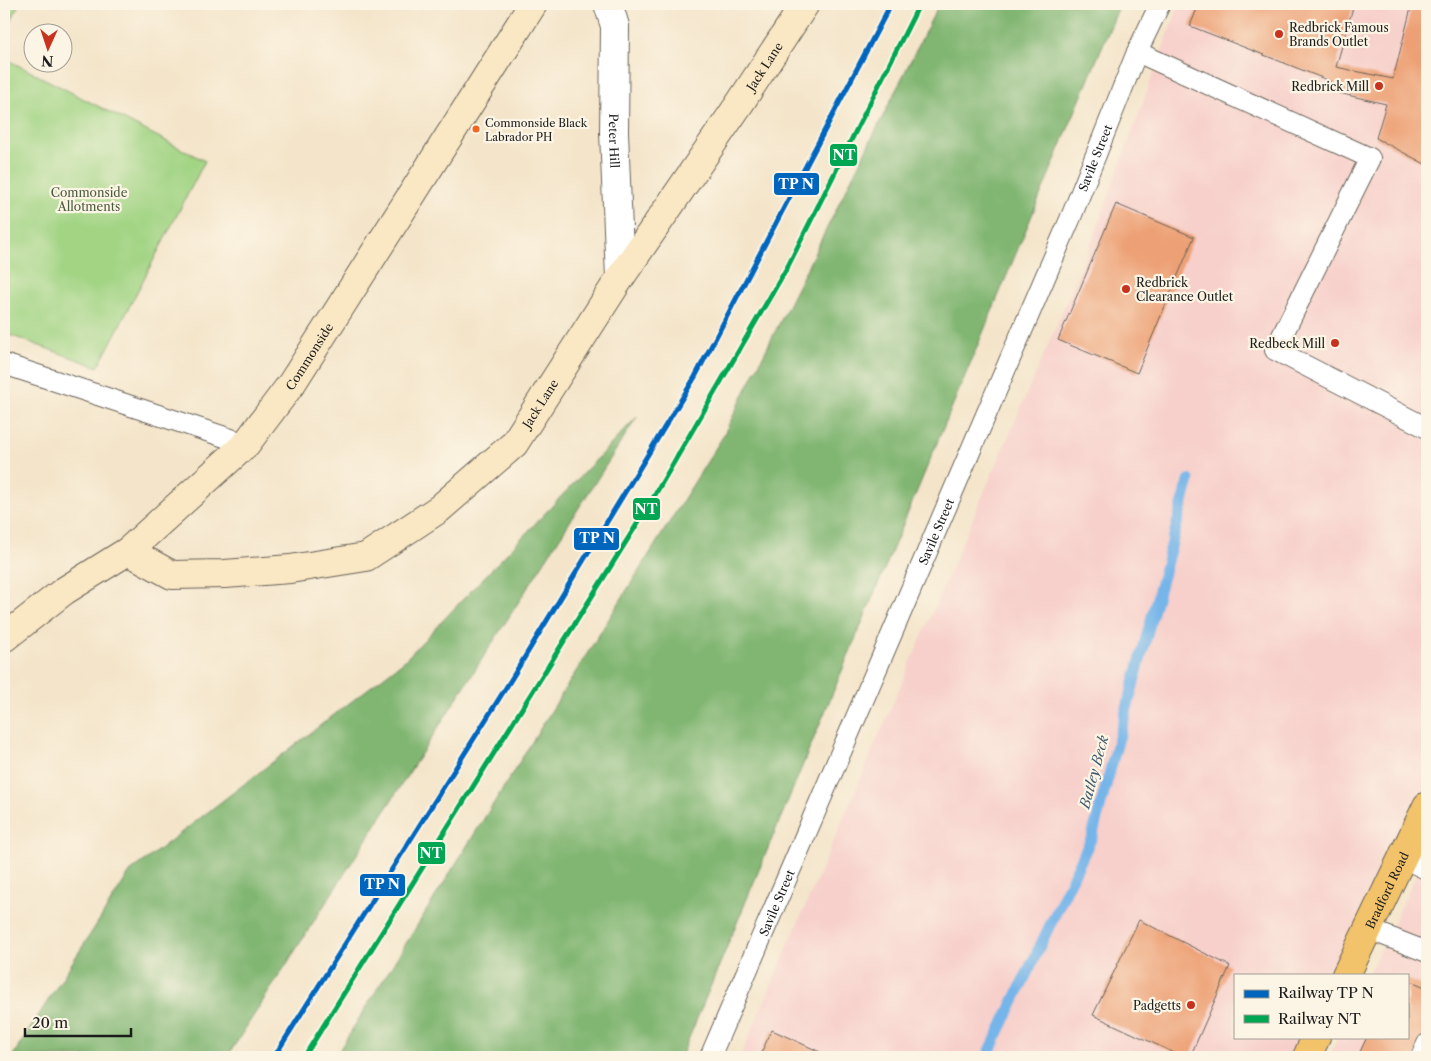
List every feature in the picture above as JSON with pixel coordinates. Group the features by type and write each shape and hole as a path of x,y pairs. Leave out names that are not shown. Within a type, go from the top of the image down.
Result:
{"main road":[{"name":"Bradford Road","path":"1346,974 1368,929 1416,860 1427,806"},
{"path":"1307,1057 1316,1038"}],"street":[{"name":"Commonside","path":"4,638 64,591 128,551 246,444 292,383 534,4"},
{"name":"Peter Hill","path":"608,4 615,26 614,132 620,278"},
{"name":"Jack Lane","path":"128,551 172,575 226,574 290,569 366,557 439,509 514,444 620,278 805,4"}],"lane":[{"name":"Savile Street","path":"710,1057 1071,217 1137,52 1160,4"},
{"path":"1137,52 1370,158 1275,350 1427,428"},
{"path":"4,364 246,444"},
{"path":"1368,929 1427,952"},
{"path":"1421,1057 1427,1044"}],"shaded area":[{"path":"1179,4 1427,4 1427,806 1346,974 1234,974 1234,1038 1316,1038 1307,1057 740,1057 1088,252"},
{"path":"1427,852 1427,1057 1329,1057 1338,1038 1408,1038 1408,974 1368,974"}],"green space":[{"path":"4,4 19,4 4,36"},
{"path":"939,4 1120,4 681,1057 335,1057 722,438"},
{"name":"Commonside Allotments","path":"4,58 22,67 22,72 31,72 205,161 98,367 4,333"},
{"path":"637,417 227,1057 12,1057 130,872 404,661"}],"building":[{"name":"Redbrick Mill","path":"1199,4 1354,4 1336,67 1393,79 1412,4 1427,4 1427,165 1376,138 1386,104 1330,91 1330,81 1190,26"},
{"name":"Redbrick Clearance Outlet","path":"1116,204 1194,237 1137,373 1058,340"},
{"path":"1139,920 1230,966 1190,1057 1183,1057 1093,1015"},
{"path":"1408,979 1427,988 1427,1057 1366,1057 1359,1054 1367,1038 1408,1038"},
{"path":"772,1030 831,1057 759,1057"}],"waterway":[{"name":"Batley Beck","path":"987,1057 1092,837 1189,480"}],"transit line":[{"path":"274,1057 512,678 695,377 891,4"}],"rail line":[{"name":"NT","path":"304,1057 649,505 788,266 918,7"}],"place":[{"name":"Redbrick Famous Brands Outlet","path":"1279,34"},
{"name":"Redbrick Mill","path":"1379,86"},
{"name":"Commonside Black Labrador PH","path":"476,129"},
{"name":"Redbrick Clearance Outlet","path":"1126,289"},
{"name":"Redbeck Mill","path":"1335,343"},
{"name":"Padgetts","path":"1191,1005"}]}
